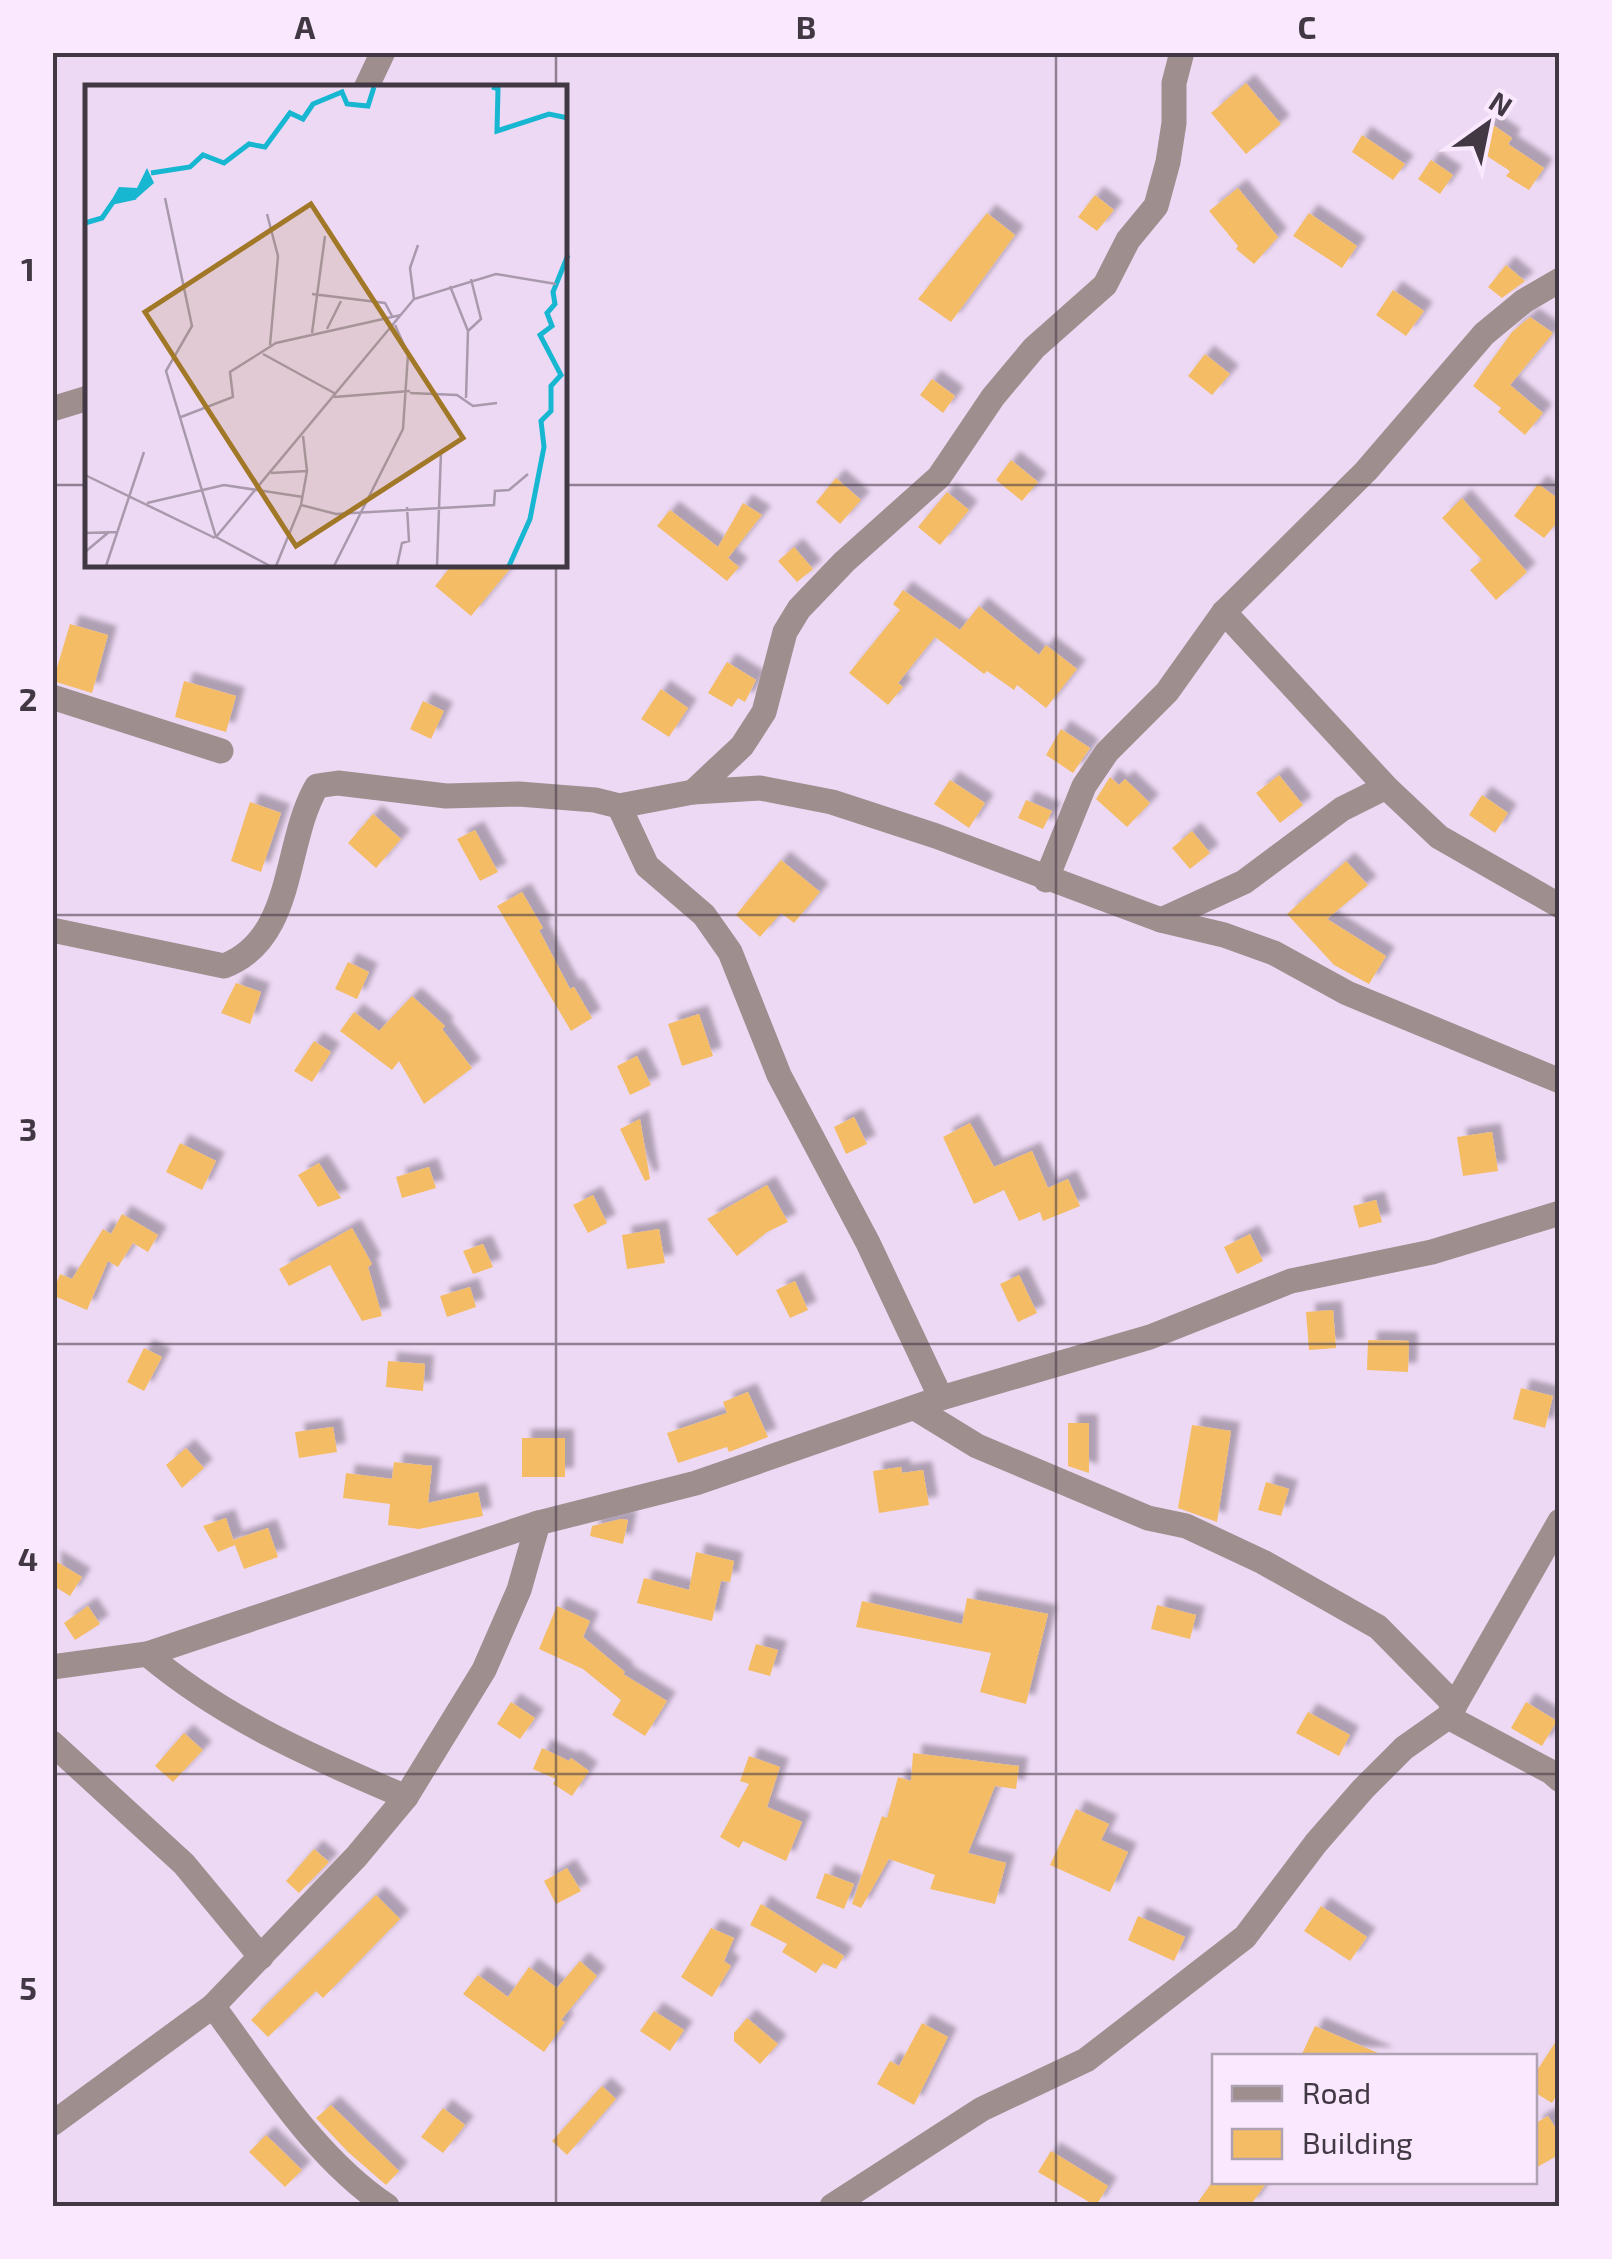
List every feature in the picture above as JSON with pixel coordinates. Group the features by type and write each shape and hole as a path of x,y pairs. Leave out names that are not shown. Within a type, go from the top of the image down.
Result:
{"street":[{"path":"367,85 382,52"},
{"path":"693,792 742,746 764,712 785,632 799,609 844,562 939,477 993,396 1034,348 1104,285 1128,240 1156,206 1168,162 1174,123 1174,83 1182,52"},
{"path":"1046,880 1092,775 1131,725 1168,692 1224,612 1366,471 1484,334 1524,300 1560,280"},
{"path":"52,409 85,399"},
{"path":"1224,612 1386,787 1439,837 1560,906"},
{"path":"52,697 221,751"},
{"path":"52,930 224,966 242,959 261,942 275,918 306,804 317,786 338,783 446,796 519,794 595,800 619,806 693,792 760,788 832,802 936,836 1161,920 1224,935 1274,954 1347,993 1560,1081"},
{"path":"1161,920 1244,882 1342,809 1386,787"},
{"path":"619,806 648,866 704,915 730,952 779,1075 868,1243 940,1398"},
{"path":"52,1667 147,1654 538,1523 696,1484 940,1398 1150,1337 1291,1281 1432,1252 1560,1212"},
{"path":"915,1408 977,1446 1148,1518 1186,1526 1264,1562 1378,1627 1452,1711 1560,1780"},
{"path":"832,2206 982,2109 1086,2060 1244,1937 1363,1789 1404,1748 1452,1711 1560,1522"},
{"path":"52,2124 212,2006 356,1857 406,1797 484,1670 519,1590 538,1523"},
{"path":"147,1654 186,1687 258,1730 406,1797"},
{"path":"52,1743 184,1864 260,1958"},
{"path":"212,2006 308,2132 357,2186 387,2206"}],"building":[{"path":"1246,83 1281,124 1246,154 1211,113"},
{"path":"1489,122 1512,138 1508,144 1544,168 1529,190 1506,176 1510,171 1473,147"},
{"path":"1362,135 1405,164 1393,180 1352,152"},
{"path":"1431,160 1453,175 1440,194 1418,179"},
{"path":"1238,188 1278,237 1254,264 1236,249 1238,246 1209,211"},
{"path":"1095,195 1114,210 1097,231 1078,217"},
{"path":"987,213 1015,235 951,322 918,299"},
{"path":"1309,213 1357,246 1342,268 1293,236"},
{"path":"1506,265 1525,281 1502,298 1488,287"},
{"path":"1393,290 1424,311 1406,336 1376,315"},
{"path":"1530,317 1553,333 1510,385 1543,413 1525,435 1498,412 1501,408 1473,386 1512,332"},
{"path":"1205,354 1230,374 1212,395 1188,376"},
{"path":"932,379 955,396 943,413 920,395"},
{"path":"1011,460 1038,482 1022,501 996,480"},
{"path":"836,478 861,500 840,524 816,502"},
{"path":"1538,484 1560,500 1560,519 1544,538 1514,516"},
{"path":"947,492 969,510 940,545 918,527"},
{"path":"1462,498 1527,572 1496,600 1470,570 1482,560 1442,518"},
{"path":"743,503 762,515 728,558 739,567 727,581 657,526 670,510 718,547"},
{"path":"794,547 813,569 797,582 778,561"},
{"path":"450,568 511,568 471,616 435,586"},
{"path":"903,590 960,630 979,606 1039,655 1046,645 1077,669 1046,708 1017,685 1014,690 987,671 984,674 935,637 898,683 903,687 888,705 849,673 900,610 893,604"},
{"path":"70,624 108,635 92,693 53,681"},
{"path":"727,662 756,680 745,702 738,698 732,707 708,693"},
{"path":"184,681 236,696 226,732 175,717"},
{"path":"661,689 688,708 669,737 641,719"},
{"path":"423,701 444,711 431,739 410,729"},
{"path":"1061,729 1090,748 1073,773 1046,755"},
{"path":"1279,775 1303,805 1280,823 1256,793"},
{"path":"1110,777 1119,785 1125,779 1150,803 1127,827 1096,799"},
{"path":"950,780 985,803 969,828 934,804"},
{"path":"1482,795 1508,813 1495,833 1469,815"},
{"path":"1026,800 1052,811 1043,829 1018,818"},
{"path":"250,802 281,813 261,872 231,861"},
{"path":"373,814 401,839 376,868 348,843"},
{"path":"475,830 498,872 480,881 457,839"},
{"path":"1192,831 1210,853 1190,869 1172,848"},
{"path":"781,860 820,892 794,923 781,913 760,937 736,915"},
{"path":"1346,861 1368,885 1327,919 1386,956 1369,984 1334,965 1287,914"},
{"path":"522,892 570,989 574,987 592,1018 571,1031 497,906"},
{"path":"348,962 369,972 357,999 335,989"},
{"path":"236,983 261,992 250,1024 221,1013"},
{"path":"412,996 445,1026 442,1029 472,1068 424,1104 399,1061 392,1070 340,1031 354,1012 379,1031"},
{"path":"699,1014 713,1056 682,1066 668,1024"},
{"path":"314,1041 331,1052 312,1082 294,1071"},
{"path":"637,1056 651,1085 630,1095 617,1066"},
{"path":"854,1117 867,1144 846,1154 834,1127"},
{"path":"640,1119 650,1179 645,1181 620,1129"},
{"path":"970,1123 994,1167 1032,1151 1048,1188 1068,1179 1080,1206 1043,1221 1040,1212 1019,1221 1004,1190 974,1204 943,1137"},
{"path":"1492,1132 1498,1171 1463,1176 1457,1137"},
{"path":"180,1143 216,1161 202,1190 166,1172"},
{"path":"319,1163 341,1198 318,1207 298,1175"},
{"path":"429,1167 436,1188 402,1198 396,1177"},
{"path":"767,1185 788,1222 767,1232 737,1256 707,1219"},
{"path":"593,1195 607,1223 588,1233 573,1205"},
{"path":"1376,1200 1382,1222 1359,1228 1353,1206"},
{"path":"122,1214 158,1235 148,1252 133,1243 118,1267 108,1261 87,1310 52,1295 60,1274 72,1279 103,1229 111,1234"},
{"path":"352,1228 372,1264 368,1267 382,1316 362,1321 330,1265 289,1286 279,1269"},
{"path":"659,1229 665,1263 627,1269 622,1235"},
{"path":"1250,1234 1263,1261 1237,1274 1224,1247"},
{"path":"483,1244 493,1267 473,1274 463,1251"},
{"path":"1019,1275 1037,1313 1018,1322 1000,1284"},
{"path":"795,1281 808,1310 790,1318 776,1290"},
{"path":"470,1287 476,1307 447,1317 440,1296"},
{"path":"1333,1310 1336,1348 1309,1350 1306,1312"},
{"path":"1368,1340 1409,1341 1408,1372 1367,1370"},
{"path":"144,1348 162,1357 144,1391 127,1382"},
{"path":"388,1361 425,1364 423,1391 386,1387"},
{"path":"1521,1388 1553,1396 1545,1428 1513,1419"},
{"path":"748,1392 768,1437 729,1452 727,1447 678,1463 667,1433 727,1413 723,1402"},
{"path":"1068,1423 1089,1423 1089,1473 1068,1466"},
{"path":"1192,1425 1231,1431 1217,1522 1178,1508"},
{"path":"333,1427 337,1452 299,1458 295,1432"},
{"path":"522,1438 565,1438 565,1477 522,1477"},
{"path":"186,1448 204,1468 182,1488 166,1465"},
{"path":"394,1462 432,1466 428,1503 478,1492 483,1516 419,1529 388,1525 390,1504 343,1498 346,1473 392,1479"},
{"path":"901,1467 902,1473 923,1470 929,1505 879,1513 873,1471"},
{"path":"1266,1482 1289,1489 1281,1516 1258,1510"},
{"path":"226,1518 235,1545 218,1552 203,1526"},
{"path":"628,1520 623,1544 590,1536 592,1526"},
{"path":"268,1528 278,1557 244,1569 233,1540"},
{"path":"696,1552 734,1561 730,1582 721,1581 712,1621 637,1603 644,1578 689,1590"},
{"path":"52,1559 82,1577 70,1596 52,1585"},
{"path":"967,1598 1048,1614 1026,1704 980,1692 991,1653 856,1627 862,1601 962,1624"},
{"path":"1157,1605 1196,1615 1190,1639 1151,1629"},
{"path":"88,1606 100,1624 75,1640 64,1623"},
{"path":"557,1606 590,1621 583,1637 623,1674 667,1701 645,1736 612,1715 621,1700 583,1669 539,1649"},
{"path":"756,1644 778,1650 770,1676 748,1670"},
{"path":"511,1702 535,1718 520,1739 497,1724"},
{"path":"1526,1702 1557,1721 1542,1746 1511,1728"},
{"path":"1308,1712 1350,1735 1339,1756 1296,1733"},
{"path":"184,1733 203,1750 173,1782 155,1766"},
{"path":"542,1748 569,1761 571,1758 589,1771 572,1796 553,1784 556,1779 533,1769"},
{"path":"913,1753 1019,1766 1016,1789 995,1786 968,1853 1006,1863 995,1904 930,1889 935,1875 889,1859 861,1908 852,1904 882,1816 887,1818 898,1777 911,1781"},
{"path":"749,1756 780,1767 767,1807 802,1822 786,1861 743,1841 739,1848 720,1837 749,1784 740,1781"},
{"path":"1076,1809 1109,1824 1101,1840 1128,1852 1110,1892 1050,1865"},
{"path":"314,1849 329,1862 299,1893 286,1881"},
{"path":"567,1868 581,1891 556,1904 544,1881"},
{"path":"825,1873 854,1884 844,1909 816,1898"},
{"path":"376,1895 400,1919 323,1998 316,1991 268,2037 251,2020"},
{"path":"761,1904 844,1956 836,1969 823,1963 816,1973 782,1952 787,1944 750,1925"},
{"path":"1321,1906 1367,1937 1350,1961 1304,1931"},
{"path":"1138,1916 1185,1937 1174,1961 1128,1940"},
{"path":"711,1928 734,1938 724,1961 731,1966 712,1997 681,1977"},
{"path":"580,1961 597,1976 561,2020 565,2022 544,2052 463,1994 478,1975 508,1997 529,1967 557,1988"},
{"path":"654,2011 684,2030 670,2051 640,2031"},
{"path":"747,2018 778,2044 760,2064 734,2041 734,2033"},
{"path":"922,2023 948,2037 914,2105 877,2084 890,2061 899,2066"},
{"path":"1315,2026 1380,2054 1302,2054"},
{"path":"1560,2035 1560,2090 1552,2103 1537,2094 1537,2070"},
{"path":"602,2086 616,2099 567,2155 552,2141"},
{"path":"331,2105 399,2171 386,2185 316,2118"},
{"path":"443,2108 465,2125 443,2153 421,2137"},
{"path":"1548,2116 1560,2135 1560,2154 1537,2167 1537,2122"},
{"path":"266,2135 302,2170 285,2187 249,2152"},
{"path":"1051,2151 1108,2186 1096,2206 1038,2172"},
{"path":"1212,2183 1266,2184 1250,2206 1195,2206"}]}
